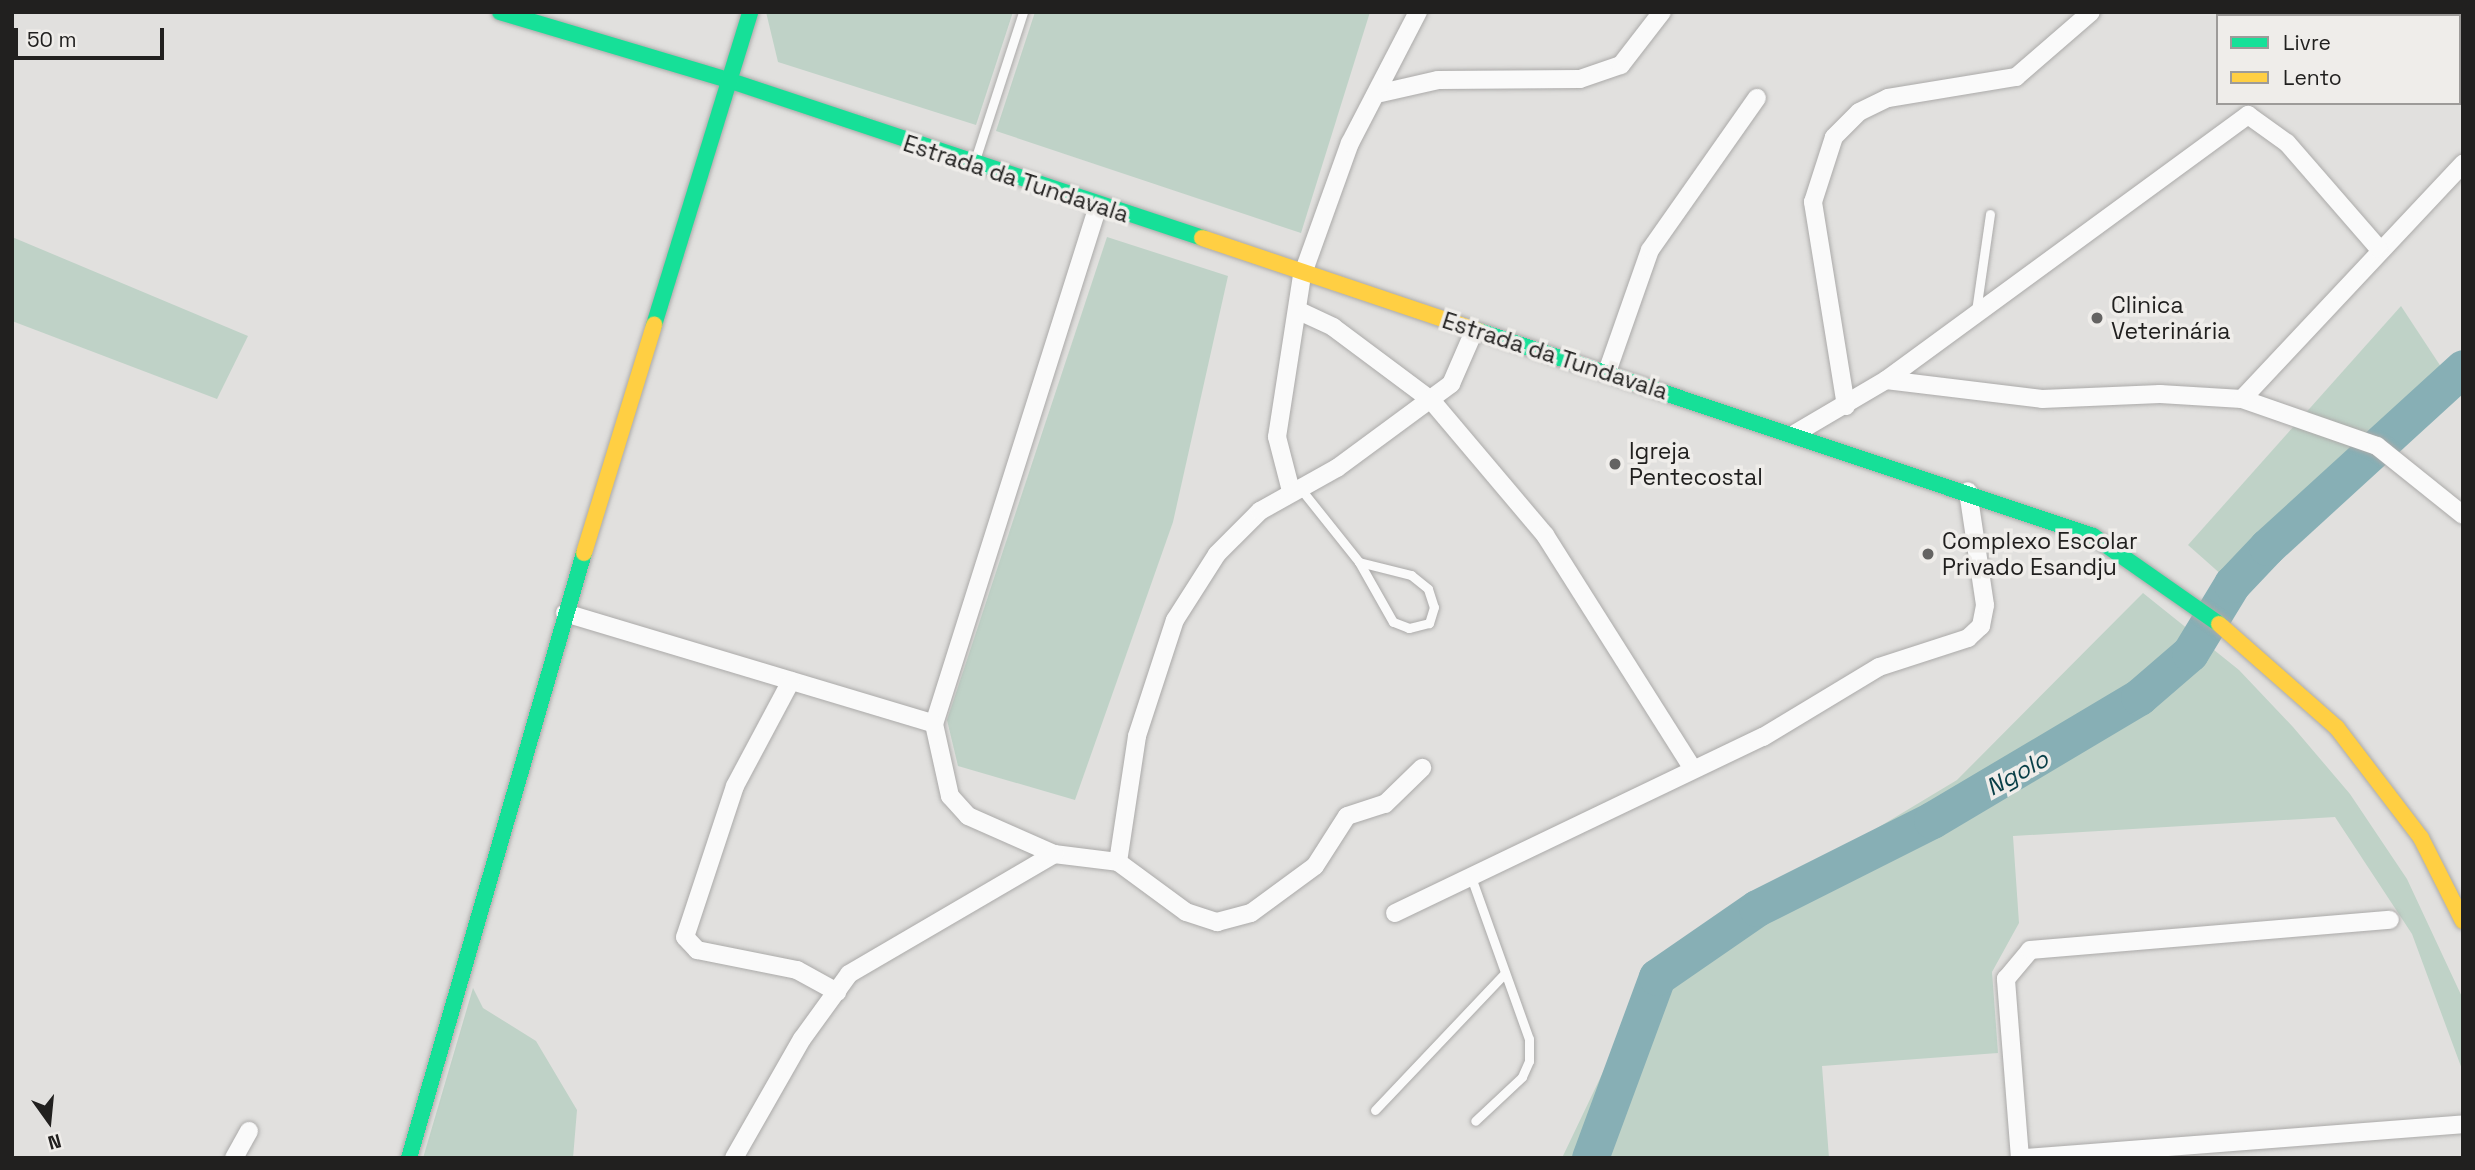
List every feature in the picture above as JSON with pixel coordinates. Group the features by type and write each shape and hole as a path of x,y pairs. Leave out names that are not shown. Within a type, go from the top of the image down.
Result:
{"main road":[{"name":"Estrada da Tundavala","path":"500,12 731,81 1302,276 1796,433 2093,536 2248,645 2328,718 2385,786 2421,838 2463,921"},
{"path":"409,1158 565,613 731,81 750,12"}],"street":[{"path":"1295,489 1276,437 1302,276 1350,143 1381,93 1418,12"},
{"path":"1381,93 1438,80 1580,79 1621,65 1662,12"},
{"path":"1846,407 1813,202 1834,137 1859,112 1888,98 2016,77 2091,12"},
{"path":"1607,372 1650,250 1757,98"},
{"path":"1796,433 1846,407 1886,380 2248,116 2287,143 2379,249"},
{"path":"2242,399 2379,249 2463,164"},
{"path":"1098,206 934,724 950,796 968,816 1054,853 1118,862 1186,912 1233,920 1315,866 1347,816 1385,804 1422,768"},
{"path":"1297,310 1332,327 1432,400 1545,535 1693,769"},
{"path":"1118,862 1137,736 1175,620 1217,554 1295,489 1337,468 1432,400 1460,369 1474,331"},
{"path":"1886,380 2042,400 2160,394 2242,399 2377,446 2463,515"},
{"path":"1395,913 1763,737 1879,667 1968,638 1981,626 1985,605 1968,491"},
{"path":"565,613 934,724"},
{"path":"791,681 735,786 685,937 697,950 797,970 837,992"},
{"path":"734,1158 796,1049 862,961 1054,853"},
{"path":"2020,1158 2006,979 2030,950 2389,920"},
{"path":"2025,1158 2463,1124"},
{"path":"234,1158 249,1131"}],"lane":[{"path":"974,166 1023,12"},
{"path":"1975,317 1990,214"},
{"path":"1295,489 1360,562 1393,622 1409,628 1429,623 1434,607 1428,589 1411,575 1360,562"},
{"path":"1472,877 1529,1039 1530,1061 1522,1077 1475,1121"},
{"path":"1375,1110 1504,973"}],"green space":[{"path":"766,12 1013,12 976,125 778,62"},
{"path":"1035,12 1370,12 1301,233 996,131"},
{"path":"12,237 248,336 217,399 12,321"},
{"path":"1107,237 1228,276 1173,522 1075,800 958,766 947,720"},
{"path":"2401,306 2449,379 2232,584 2188,545"},
{"path":"2143,593 2239,670 2293,727 2350,794 2407,879 2463,999 2463,1072 2412,934 2335,817 2013,836 2019,923 1992,972 1998,1053 1822,1066 1829,1158 1562,1158 1656,961 1957,780"},
{"path":"473,988 483,1008 536,1041 577,1110 573,1158 423,1158"}],"waterway":[{"name":"Ngolo","path":"1590,1158 1657,977 1757,908 1932,820 2139,697 2190,653 2232,584 2267,547 2463,368"}],"traffic: fast":[{"path":"500,12 731,81 1202,238"},
{"path":"654,325 750,12"},
{"path":"1479,331 2093,536 2219,624"},
{"path":"409,1158 584,553"}],"traffic: slow":[{"path":"1202,238 1479,331"},
{"path":"584,553 654,325"},
{"path":"2219,624 2337,728 2421,838 2463,921"}],"place":[{"name":"Clinica Veterinária","path":"2097,318"},
{"name":"Igreja Pentecostal","path":"1615,464"},
{"name":"Complexo Escolar Privado Esandju","path":"1928,554"}]}
